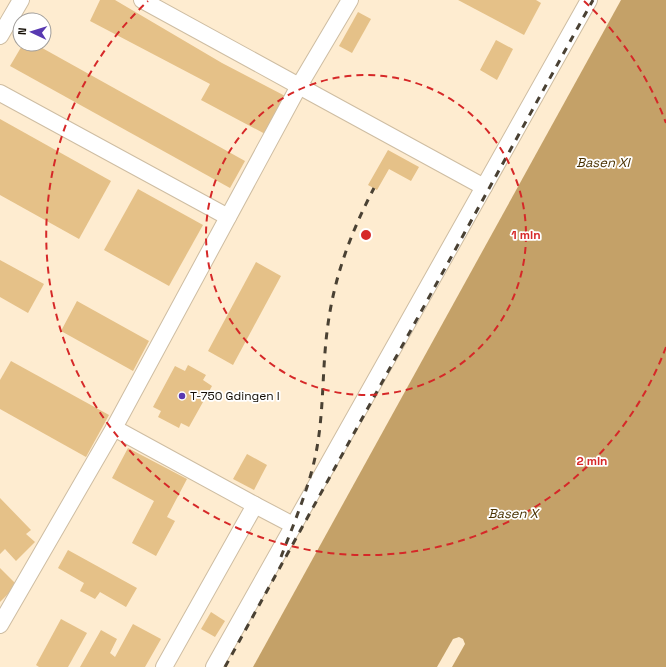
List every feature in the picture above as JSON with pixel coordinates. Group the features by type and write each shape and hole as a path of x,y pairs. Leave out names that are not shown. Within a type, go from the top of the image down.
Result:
{"lane":[{"path":"0,36 20,0"},
{"path":"142,0 484,187"},
{"path":"0,625 114,428 300,86 350,0"},
{"path":"214,667 589,0"},
{"path":"0,93 228,217"},
{"path":"114,428 293,525"},
{"path":"164,667 255,505"}],"water":[{"name":"Basen X","path":"621,0 666,0 666,667 253,667"}],"pier":[{"path":"459,637 463,639 465,644 452,667 437,667 453,639"}],"building":[{"path":"100,0 115,0 222,63 287,97 267,135 201,100 210,84 90,21"},
{"path":"458,0 536,0 541,3 524,35"},
{"path":"358,12 371,19 352,53 339,46"},
{"path":"496,40 513,49 497,80 480,70"},
{"path":"18,52 49,52 245,161 230,188 10,66"},
{"path":"0,119 111,181 79,239 0,195"},
{"path":"388,150 419,167 411,181 389,169 377,190 368,185"},
{"path":"138,189 203,225 169,286 104,250"},
{"path":"0,260 44,284 28,313 0,297"},
{"path":"256,262 281,276 233,365 208,351"},
{"path":"77,301 149,341 133,371 61,331"},
{"path":"11,361 109,415 86,457 0,409 0,380"},
{"name":"T-750 Gdingen I","path":"188,365 206,375 203,380 212,386 189,427 181,423 179,428 158,417 161,411 153,407 175,366 185,371"},
{"path":"128,448 187,479 167,517 175,521 156,556 132,543 154,501 112,478"},
{"path":"247,454 267,465 254,490 233,479"},
{"path":"0,498 31,530 26,534 35,542 16,561 5,549 0,554"},
{"path":"68,550 137,588 126,607 100,592 95,599 80,591 84,583 58,568"},
{"path":"0,568 17,585 0,602"},
{"path":"211,612 225,621 215,637 201,629"},
{"path":"61,619 87,633 68,667 39,667 36,665"},
{"path":"133,624 161,639 145,667 80,667 101,630 117,639 110,653 115,657"}],"railway":[{"path":"225,667 593,0"},
{"path":"281,557 305,492 316,453 322,407 327,332 338,276 350,240 374,188"}],"place":[{"name":"T-750 Gdingen I","path":"182,396"}],"water label":[{"name":"Basen XI","path":"603,162"}]}
